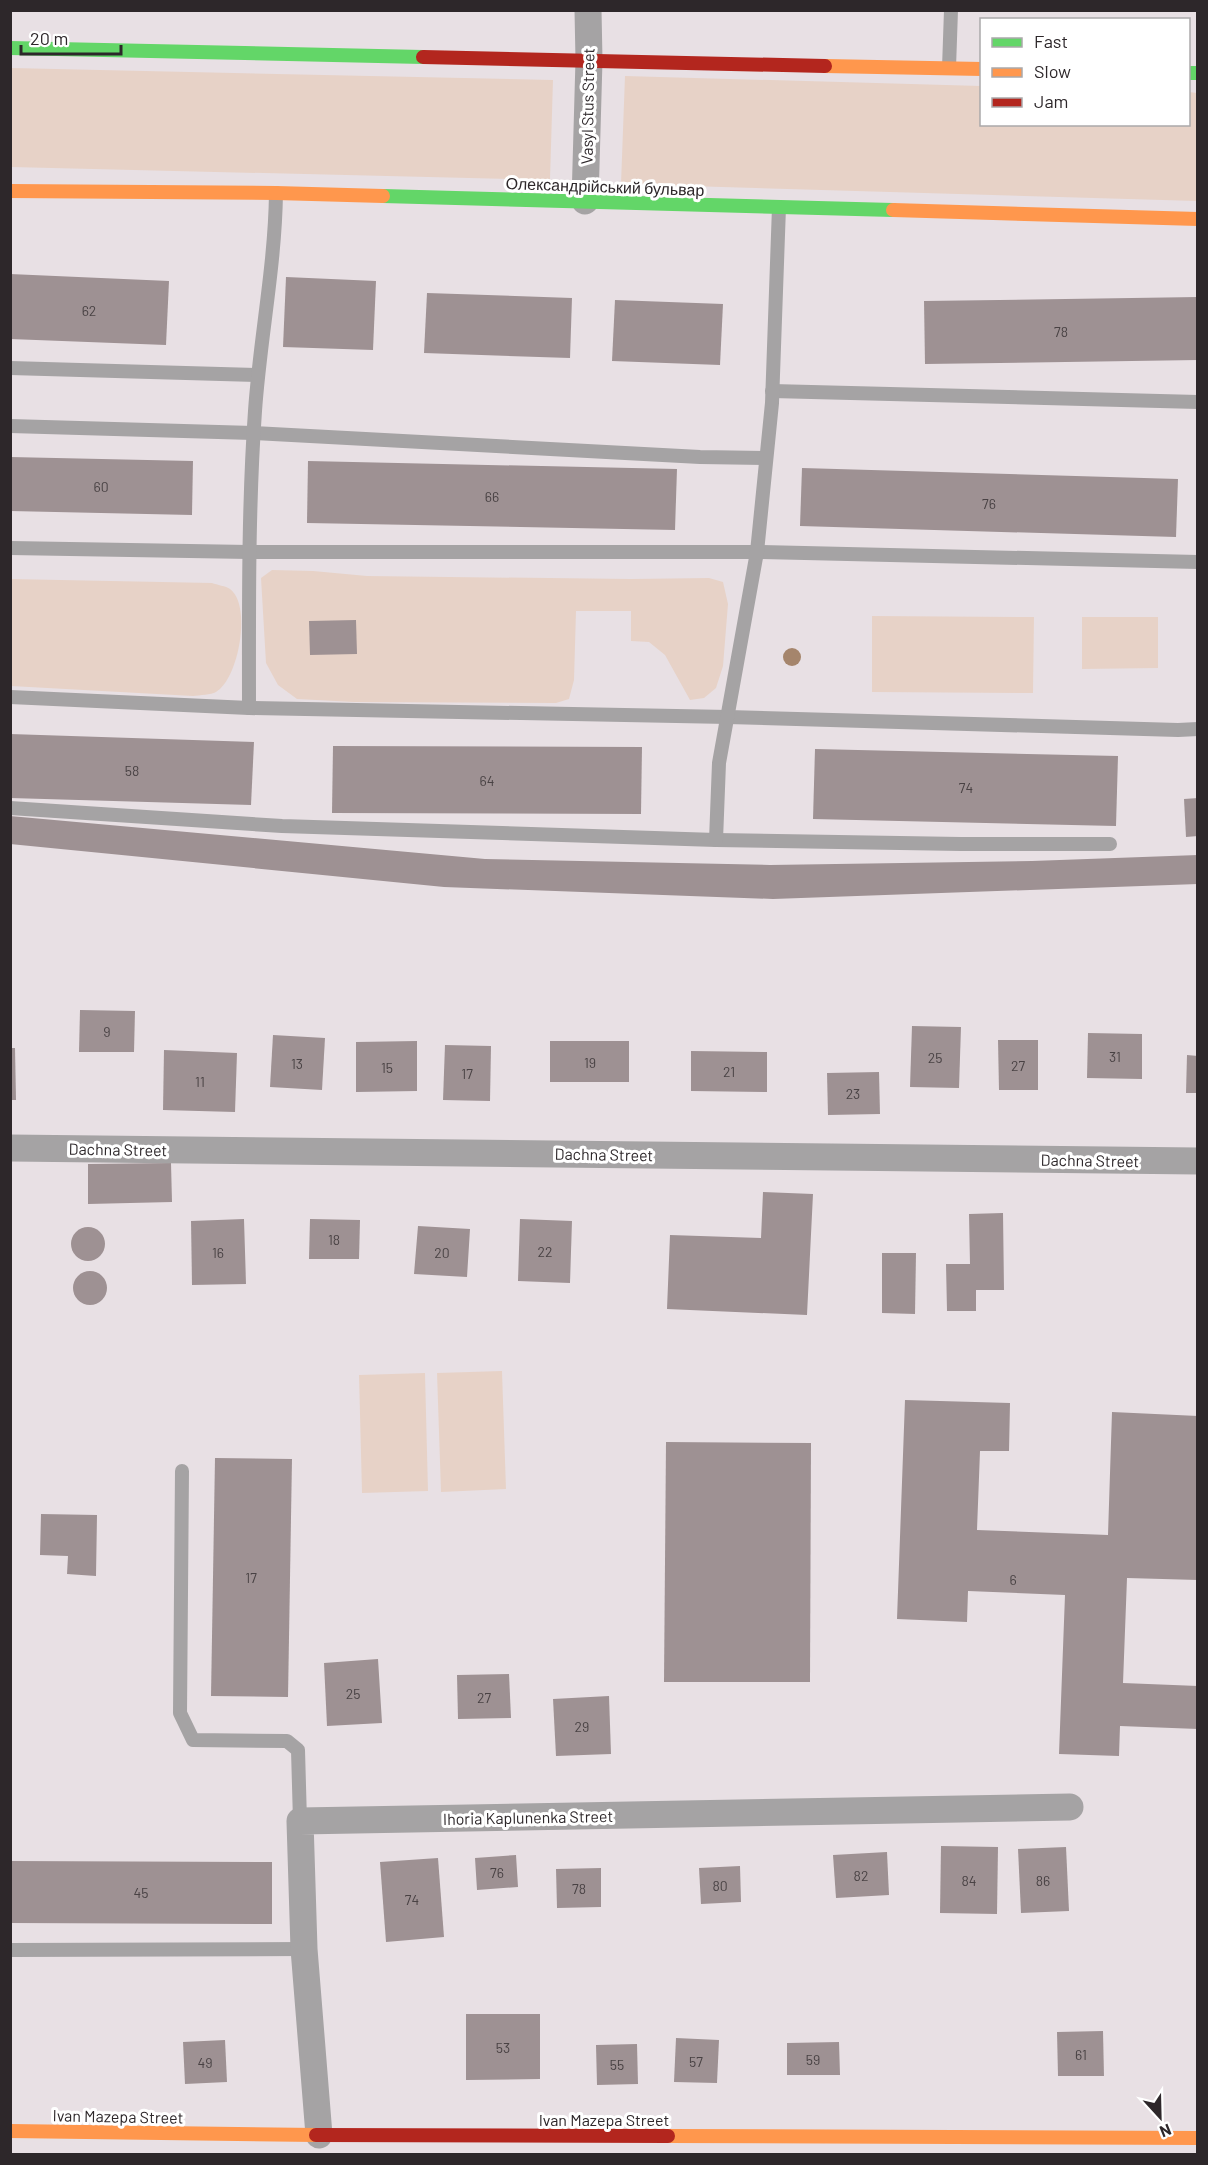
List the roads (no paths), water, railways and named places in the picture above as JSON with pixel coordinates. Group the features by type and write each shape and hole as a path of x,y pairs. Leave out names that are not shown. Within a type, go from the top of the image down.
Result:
{"main road":[{"path":"10,48 980,69"},
{"name":"Олександрійський бульвар","path":"10,191 276,193 1197,219"},
{"name":"Ivan Mazepa Street","path":"10,2131 319,2135 1197,2138"}],"street":[{"name":"Vasyl Stus Street","path":"585,201 588,10"},
{"name":"Dachna Street","path":"10,1148 1197,1161"},
{"name":"Ihoria Kaplunenka Street","path":"300,1821 1070,1807"},
{"path":"300,1821 304,1948 319,2135"}],"lane":[{"path":"949,68 951,10"},
{"path":"249,708 249,552 253,433 275,240 276,193"},
{"path":"716,840 719,763 757,552 772,391 779,207"},
{"path":"10,368 258,375"},
{"path":"772,391 1197,402"},
{"path":"10,426 253,433 700,457 766,458"},
{"path":"10,548 249,552 757,552 1197,562"},
{"path":"10,696 249,708 1197,729"},
{"path":"10,808 282,826 716,840 1110,844"},
{"path":"182,1471 180,1713 193,1740 287,1741 298,1750 300,1821"},
{"path":"10,1950 304,1948"}]}
